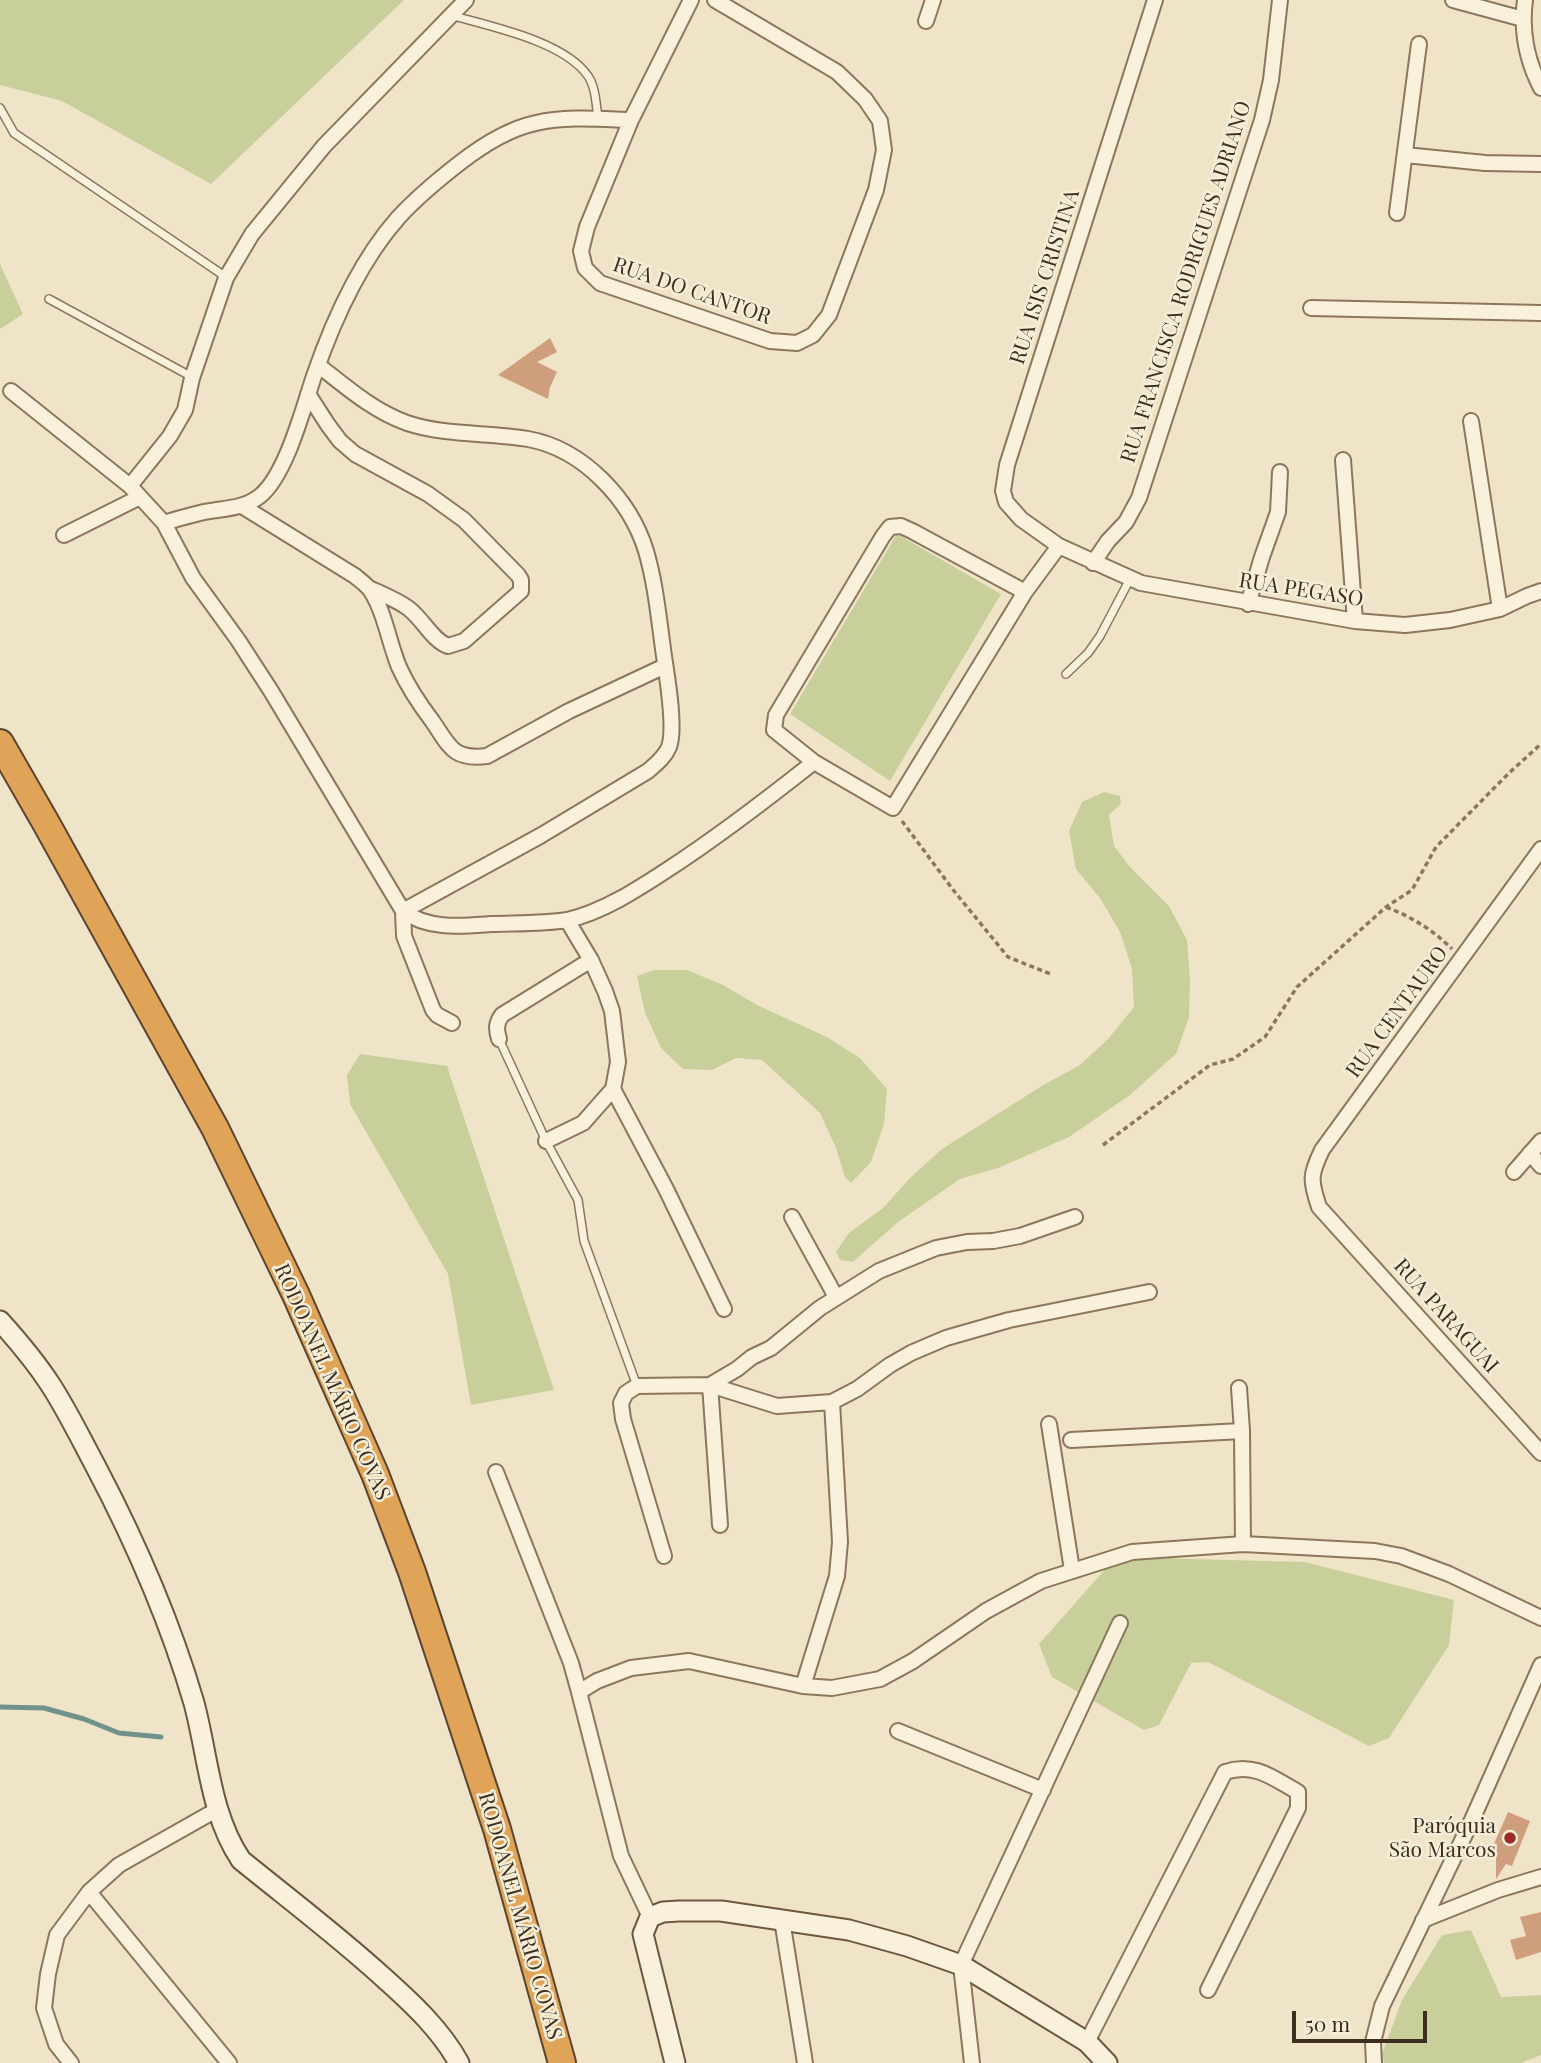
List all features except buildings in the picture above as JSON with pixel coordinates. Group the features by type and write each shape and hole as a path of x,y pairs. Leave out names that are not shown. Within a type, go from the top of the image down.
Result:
{"highway":[{"name":"RODOANEL MÁRIO COVAS","path":"0,743 215,1128 296,1295 375,1474 412,1572 497,1829 562,2063"}],"main road":[{"path":"0,1321 27,1351 50,1384 119,1511 148,1573 194,1704 218,1809 231,1844 241,1860 352,1949 410,2002 451,2048 459,2063"},
{"path":"675,2063 643,1934 650,1917 663,1912 679,1911 721,1911 849,1930 961,1965 1087,2042 1107,2063"}],"street":[{"path":"64,535 135,492 185,410 192,377 226,278 252,234 324,146 466,0"},
{"name":"RUA DO CANTOR","path":"691,0 631,120 586,227 581,251 585,268 600,283 770,341 797,343 813,335 829,315 876,190 884,150 880,121 865,99 837,72 715,0"},
{"path":"926,21 933,0"},
{"name":"RUA ISIS CRISTINA","path":"1059,545 1021,519 1006,502 1003,491 1007,465 1155,0"},
{"name":"RUA FRANCISCA RODRIGUES ADRIANO","path":"1093,563 1108,541 1126,522 1139,498 1262,120 1271,80 1280,0"},
{"path":"1453,0 1523,19"},
{"path":"1525,0 1523,19 1528,54 1541,88"},
{"path":"1396,213 1419,44"},
{"path":"164,523 242,506 260,496 275,478 343,304 369,258 397,219 434,183 481,147 517,129 548,121 631,120"},
{"path":"1405,155 1485,163 1541,164"},
{"path":"1311,308 1541,313"},
{"path":"318,365 366,402 405,422 438,431 525,438 545,442 569,454 593,470 632,519 645,550 654,587 671,727 669,746 661,759 648,771 540,836 403,911"},
{"path":"12,391 135,492 164,523 192,578 238,639 271,691 403,911 404,936 433,1010 437,1016 452,1023"},
{"path":"242,506 355,576 369,588 407,607 439,641 448,646 464,641 521,591 518,575 464,520 428,494 355,454 328,425 308,394"},
{"path":"1471,421 1500,609"},
{"path":"1343,460 1355,621"},
{"path":"1248,604 1278,512 1280,472"},
{"path":"1025,592 912,531 901,526 890,527 776,715 774,730 814,762 892,808 1025,592 1059,545"},
{"name":"RUA PEGASO","path":"1059,545 1141,583 1355,621 1405,625 1450,620 1500,609 1541,592"},
{"path":"369,588 376,599 409,686 452,749 463,756 472,758 487,755 569,711 665,666"},
{"path":"403,911 419,920 463,926 567,920 606,906 643,886 718,837 814,762"},
{"name":"RUA CENTAURO","path":"1319,1207 1311,1185 1314,1167 1322,1150 1541,849"},
{"path":"546,1141 583,1123 612,1089 618,1062 612,1011 605,991 591,960 567,920"},
{"path":"499,1039 497,1021 502,1015 591,960"},
{"path":"612,1089 667,1189 724,1309"},
{"path":"1514,1172 1541,1141"},
{"path":"1530,1153 1541,1166"},
{"name":"RUA PARAGUAI","path":"1319,1207 1541,1453"},
{"path":"792,1217 835,1297"},
{"path":"710,1385 752,1357 771,1348 835,1297 878,1271 936,1248 1020,1236 1075,1217"},
{"path":"664,1556 623,1419 621,1403 626,1392 638,1386 710,1385 777,1406 832,1402 857,1389 911,1353 946,1338 1009,1320 1149,1292"},
{"path":"710,1385 720,1525"},
{"path":"1239,1388 1243,1544"},
{"path":"803,1686 834,1587 841,1542 832,1402"},
{"path":"1049,1424 1072,1570"},
{"path":"1071,1440 1242,1431"},
{"path":"496,1472 571,1663 621,1857 650,1917"},
{"path":"579,1692 597,1681 631,1668 689,1661 803,1686 832,1688 880,1679 912,1661 986,1611 1041,1580 1132,1552 1243,1544 1376,1551 1401,1556 1449,1574 1541,1618"},
{"path":"972,2063 961,1965 1120,1623"},
{"path":"1374,2063 1373,2042 1382,2006 1472,1820 1541,1665"},
{"path":"898,1731 1043,1790"},
{"path":"1087,2042 1225,1772 1239,1767 1258,1770 1298,1792 1298,1808 1208,1990"},
{"path":"71,2063 56,2043 44,2008 57,1935 89,1892 119,1864 218,1809"},
{"path":"1423,1920 1498,1890 1541,1877"},
{"path":"89,1892 222,2060"},
{"path":"782,1920 805,2063"}],"lane":[{"path":"450,15 520,35 552,48 579,65 590,78 594,89 598,119"},
{"path":"0,108 14,133 226,278"},
{"path":"49,299 192,377"},
{"path":"1066,674 1088,653 1100,636 1130,579"},
{"path":"499,1039 546,1141 578,1200 584,1241 638,1386"}],"path":[{"path":"1103,1144 1210,1065 1233,1059 1265,1037 1297,987 1387,907 1412,890 1436,847 1541,744"},
{"path":"892,808 1008,957 1053,975"},
{"path":"1387,907 1406,914 1425,926 1441,937 1462,958"}],"green space":[{"path":"0,0 404,0 211,184 62,101 0,85"},
{"path":"0,264 23,314 0,329"},
{"path":"897,534 1001,594 890,781 790,714"},
{"path":"1104,792 1120,796 1121,804 1109,815 1114,846 1130,867 1169,906 1187,940 1189,1017 1176,1054 1130,1095 1069,1137 998,1168 960,1179 898,1222 853,1262 840,1260 836,1252 849,1233 883,1208 910,1178 942,1149 1080,1065 1108,1039 1134,1007 1132,969 1120,932 1100,898 1076,869 1069,831 1082,802"},
{"path":"654,970 687,970 723,985 757,1005 827,1037 860,1058 887,1089 884,1124 871,1162 851,1183 845,1177 836,1148 820,1113 762,1060 736,1058 712,1070 683,1069 661,1048 645,1013 637,976"},
{"path":"360,1054 447,1066 554,1390 471,1405 448,1274 350,1104 347,1075"},
{"path":"1116,1557 1305,1562 1454,1600 1449,1645 1389,1738 1369,1746 1208,1662 1191,1663 1159,1725 1144,1730 1052,1677 1039,1644"},
{"path":"1471,1930 1501,1997 1541,1995 1541,2055 1521,2063 1384,2063 1382,2054 1402,2000 1442,1935"}],"waterway":[{"path":"0,1707 44,1708 84,1719 119,1733 161,1737"}],"place":[{"name":"Paróquia São Marcos","path":"1510,1838"}]}
